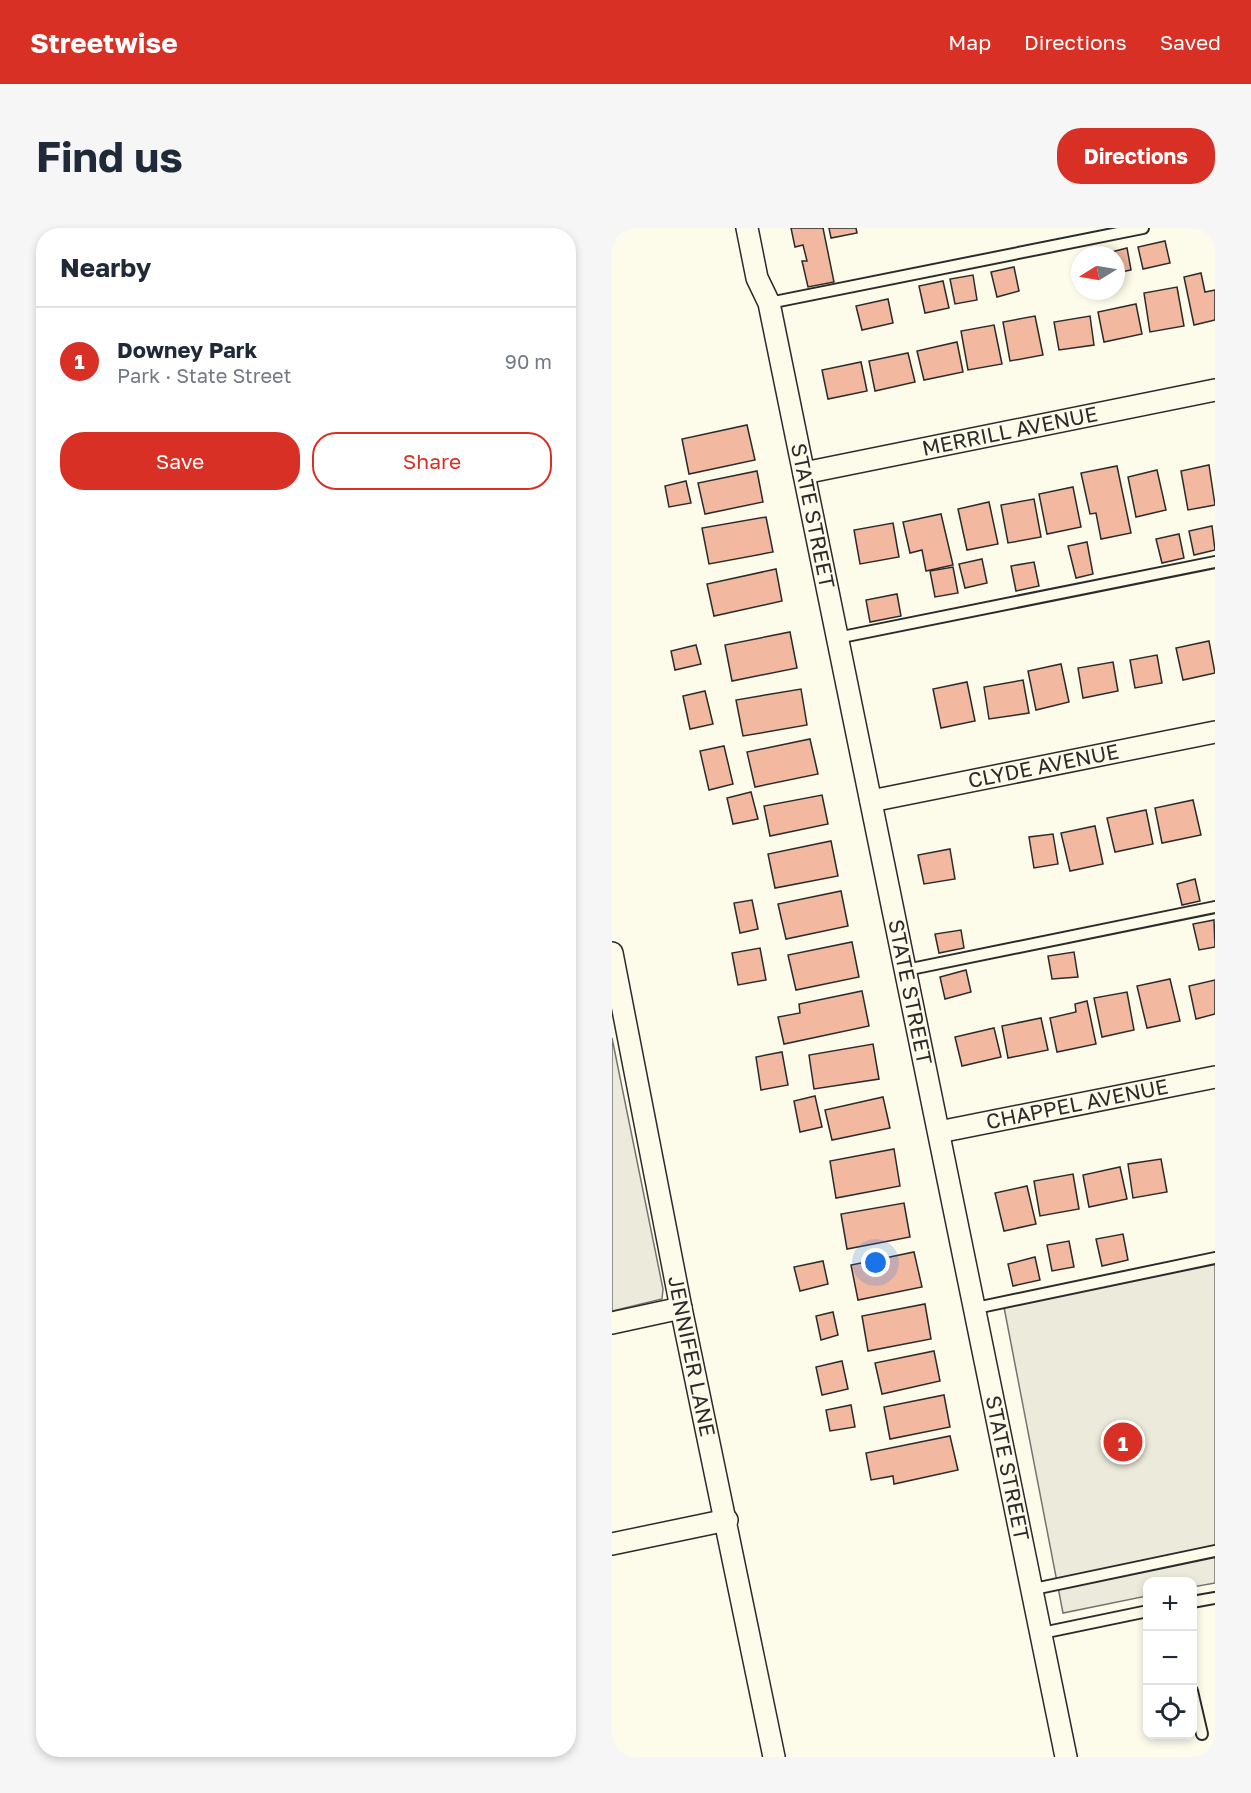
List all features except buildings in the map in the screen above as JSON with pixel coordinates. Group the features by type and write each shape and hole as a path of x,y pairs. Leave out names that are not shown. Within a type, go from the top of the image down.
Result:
{"street":[{"name":"STATE STREET","path":"747,228 757,278 768,303 804,473 1034,1589 1066,1757"},
{"name":"MERRILL AVENUE","path":"804,473 1215,390"},
{"name":"CLYDE AVENUE","path":"871,801 1215,732"},
{"name":"JENNIFER LANE","path":"612,953 681,1308 727,1520 774,1757"},
{"name":"CHAPPEL AVENUE","path":"939,1132 1215,1077"},
{"path":"612,1323 681,1308"},
{"path":"612,1544 727,1520"}],"lane":[{"path":"768,303 1143,228"},
{"path":"837,638 1215,562"},
{"path":"906,970 1215,907"},
{"path":"976,1308 1215,1258"},
{"path":"1034,1589 1215,1551"},
{"path":"1197,1601 1215,1598"},
{"path":"1042,1633 1143,1612"},
{"path":"1197,1713 1202,1734"}],"shaded area":[{"path":"612,1038 663,1289 662,1299 612,1311"},
{"path":"1215,1261 1215,1583 1197,1586 1197,1577 1143,1577 1143,1597 1063,1613 1003,1302"}],"place":[{"name":"Downey Park","path":"1123,1442"}]}
